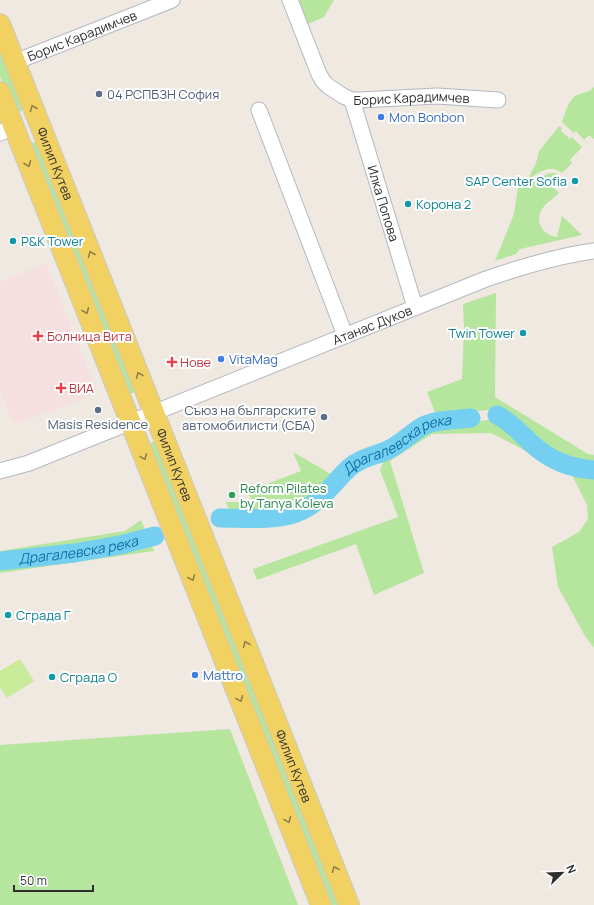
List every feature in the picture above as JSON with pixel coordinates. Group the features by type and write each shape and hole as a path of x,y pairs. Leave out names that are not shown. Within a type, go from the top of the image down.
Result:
{"main road":[{"name":"Филип Кутев","path":"0,24 349,905"},
{"name":"Филип Кутев","path":"0,92 7,130 130,421 321,905"}],"street":[{"name":"Борис Карадимчев","path":"15,62 172,0"},
{"name":"Борис Карадимчев","path":"290,0 319,74 328,86 343,96 352,100 437,96 498,100"},
{"name":"Илка Попова","path":"352,100 415,307"},
{"path":"260,110 345,335"},
{"name":"Атанас Дуков","path":"0,471 29,463 130,421 486,279 525,265 572,254 594,251"}],"shaded area":[{"name":"Болница Вита","path":"46,263 97,393 20,423 15,422 11,417 0,390 0,282"}],"green space":[{"path":"299,0 334,0 324,17 308,24"},
{"path":"0,45 25,110 14,114 0,77"},
{"path":"594,87 594,139 589,135 584,140 576,131 574,133 562,121 572,99 576,95 589,91"},
{"path":"559,126 562,128 561,131 570,139 572,137 582,147 570,160 572,163 562,173 558,170 549,169 541,171 530,178 529,177 536,163 539,151"},
{"path":"38,141 137,391 126,396 27,145"},
{"path":"549,173 555,173 558,176 550,184 559,193 542,209 539,219 541,227 548,234 557,237 562,216 582,235 520,249 516,254 495,261 514,214 518,187 522,184 532,182"},
{"path":"496,293 495,397 588,454 594,455 594,467 577,463 552,452 536,439 512,415 498,409 436,415 427,392 462,379 464,329 463,304"},
{"path":"496,419 510,425 543,457 565,469 594,476 594,648 585,636 558,587 552,547 579,532 588,519 587,505 572,475 491,433 432,434 390,461 424,573 374,595 356,544 257,580 253,569 398,517 380,470 386,455 428,428"},
{"path":"156,441 339,905 326,905 145,445"},
{"path":"293,452 336,477 313,501 289,512 276,514 230,513 226,502 252,502 248,491 301,471"},
{"path":"141,520 154,551 0,573 0,551 125,531"},
{"path":"20,659 34,681 7,698 0,687 0,671"},
{"path":"230,729 298,905 0,905 0,745"}],"waterway":[{"name":"Драгалевска река","path":"497,415 511,424 546,455 561,463 594,470"},
{"name":"Драгалевска река","path":"220,518 269,518 288,516 296,513 312,505 325,494 353,465 363,459 393,448 423,426 440,421 471,418"},
{"name":"Драгалевска река","path":"0,561 74,553 120,545 155,536"}],"place":[{"name":"04 РСПБЗН София","path":"99,94"},
{"name":"Mon Bonbon","path":"381,117"},
{"name":"SAP Center Sofia","path":"575,181"},
{"name":"Корона 2","path":"408,204"},
{"name":"P&K Tower","path":"13,241"},
{"name":"Twin Tower","path":"523,333"},
{"name":"Болница Вита","path":"38,336"},
{"name":"VitaMag","path":"221,359"},
{"name":"Нове","path":"172,362"},
{"name":"ВИА","path":"61,388"},
{"name":"Masis Residence","path":"98,410"},
{"name":"Съюз на българските автомобилисти (СБА)","path":"324,417"},
{"name":"Reform Pilates by Tanya Koleva","path":"232,495"},
{"name":"Сграда Г","path":"8,615"},
{"name":"Mattro","path":"195,675"},
{"name":"Сграда О","path":"52,677"}]}
